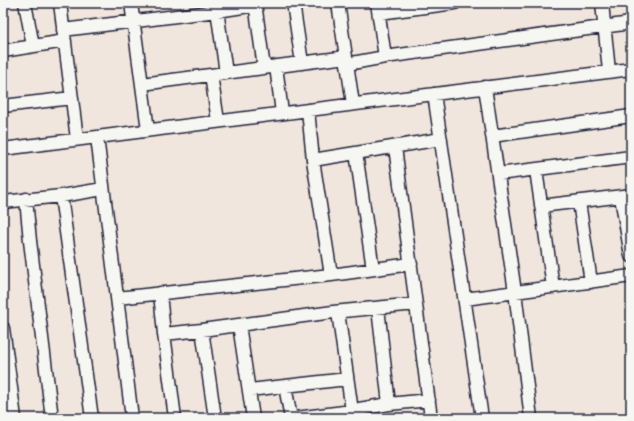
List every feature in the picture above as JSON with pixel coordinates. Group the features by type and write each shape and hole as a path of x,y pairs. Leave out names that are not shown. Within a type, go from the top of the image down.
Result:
{"street":[{"path":"25,3 33,46"},
{"path":"60,3 77,139"},
{"path":"131,3 148,130"},
{"path":"293,3 302,63"},
{"path":"338,3 353,104"},
{"path":"385,57 378,8 455,3"},
{"path":"602,3 609,72"},
{"path":"3,51 33,46 64,36 134,21 216,7 255,4 282,113"},
{"path":"216,7 226,73"},
{"path":"142,84 302,63 385,57 631,23"},
{"path":"3,149 631,69"},
{"path":"211,75 218,121"},
{"path":"485,87 515,292 531,418"},
{"path":"434,94 482,418"},
{"path":"3,106 72,98"},
{"path":"308,110 313,160 331,275"},
{"path":"492,136 631,116"},
{"path":"97,137 132,418"},
{"path":"313,160 441,139"},
{"path":"395,147 431,418"},
{"path":"356,153 373,269"},
{"path":"498,174 631,157"},
{"path":"536,170 553,287"},
{"path":"3,202 61,196 103,189"},
{"path":"61,196 92,418"},
{"path":"541,206 626,196 631,256"},
{"path":"26,199 52,418"},
{"path":"579,202 591,282"},
{"path":"117,298 331,275 411,264"},
{"path":"464,300 631,276"},
{"path":"160,293 175,418"},
{"path":"164,334 338,312 416,304"},
{"path":"378,308 389,404"},
{"path":"296,418 352,411 338,312"},
{"path":"239,325 253,418"},
{"path":"3,328 15,418"},
{"path":"202,330 215,418"},
{"path":"249,390 347,379"},
{"path":"286,386 291,418"},
{"path":"361,418 359,409 429,400"}]}
